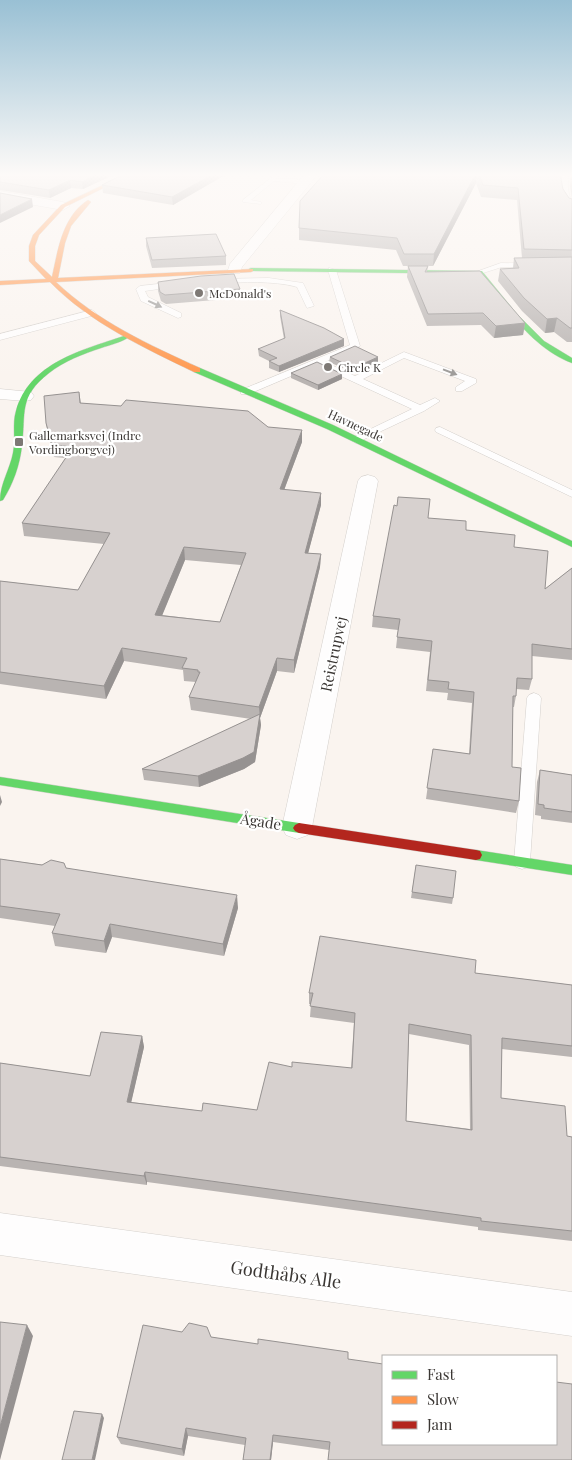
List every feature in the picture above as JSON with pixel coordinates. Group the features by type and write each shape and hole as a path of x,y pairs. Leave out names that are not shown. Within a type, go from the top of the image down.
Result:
{"street":[{"name":"Havnegade","path":"33,243 32,261 71,299 126,337 190,369 356,440 572,544"},
{"path":"54,281 64,243"},
{"path":"235,270 235,266 254,243"},
{"path":"0,283 235,270 480,272 515,316 542,342 572,361"},
{"path":"0,498 8,485 19,442 18,412 25,396 40,376 60,362 126,337"},
{"path":"0,394 25,396"},
{"name":"Reistrupvej","path":"297,827 368,481"},
{"name":"Ågade","path":"0,781 572,870"},
{"name":"Godthåbs Alle","path":"0,1234 572,1314"}],"lane":[{"path":"480,272 501,265 572,266"},
{"path":"245,392 355,346 332,270"},
{"path":"209,282 282,281 294,283 300,285 310,306"},
{"path":"178,315 144,299 140,289 156,285 182,284"},
{"path":"0,337 92,313"},
{"path":"356,379 404,355 473,381 459,388"},
{"path":"317,362 420,409"},
{"path":"356,440 436,401"},
{"path":"440,430 572,494"},
{"path":"522,862 534,698"}],"building":[{"path":"147,243 220,243 226,256 152,260"},
{"path":"399,243 440,243 434,254 404,254"},
{"path":"523,243 572,243 572,250 524,249"},
{"path":"572,257 572,328 557,318 547,319 524,298 500,269 519,268 514,258"},
{"path":"408,266 428,266 425,272 480,271 525,323 496,326 483,313 428,314"},
{"path":"234,274 240,289 165,295 160,292 158,282 201,276"},
{"path":"280,310 324,328 344,339 279,366 269,361 277,358 258,349 285,338"},
{"path":"355,346 378,357 354,368 330,357"},
{"path":"317,362 342,374 318,385 291,373"},
{"path":"79,392 80,403 121,406 126,400 248,411 268,427 302,430 280,489 321,493 305,553 321,554 294,660 277,658 259,707 189,697 200,672 198,670 182,668 187,658 122,648 104,686 0,672 0,581 78,590 110,533 22,523 73,447 52,445 46,423 44,396","holes":["184,547 246,553 220,622 155,615"]},
{"path":"398,497 430,499 428,518 466,521 466,530 515,535 514,547 548,551 545,589 572,568 572,649 532,644 532,679 517,678 516,696 513,696 512,767 521,768 519,801 427,788 433,749 470,754 474,692 448,689 449,682 428,680 432,641 397,637 400,619 373,616 394,505 397,506"},
{"path":"260,714 254,752 243,758 198,776 142,769"},
{"path":"540,770 572,775 572,812 544,808 544,805 538,804"},
{"path":"0,859 42,865 51,860 64,863 66,868 237,895 223,944 110,924 104,941 52,933 60,914 0,906"},
{"path":"416,865 456,871 453,898 412,892"},
{"path":"320,936 476,960 475,973 572,985 572,1046 502,1038 501,1098 565,1106 567,1136 572,1137 572,1231 481,1221 481,1218 145,1172 144,1176 0,1157 0,1063 90,1076 101,1032 142,1036 127,1102 202,1111 203,1103 257,1110 269,1062 292,1067 292,1062 352,1068 355,1013 310,1006 313,993 309,993","holes":["409,1024 471,1035 472,1130 406,1121"]},
{"path":"0,1322 27,1325 0,1427"},
{"path":"189,1323 207,1327 211,1337 258,1344 258,1339 348,1352 348,1359 382,1364 382,1445 557,1445 557,1382 572,1384 572,1460 328,1460 330,1442 273,1435 270,1460 243,1460 246,1438 186,1428 182,1449 117,1437 143,1325 182,1332"},
{"path":"74,1411 102,1414 92,1460 62,1460"}],"traffic: fast":[{"path":"251,270 480,272 515,315 542,342 572,361"},
{"path":"0,498 11,476 15,460 19,433 19,413 24,397 34,383 61,362 126,337"},
{"path":"197,370 330,427 572,544"},
{"path":"0,781 299,828"},
{"path":"476,855 572,870"}],"traffic: slow":[{"path":"33,243 32,261 83,308 146,346 197,370"},
{"path":"54,281 62,243"},
{"path":"0,283 251,270"}],"traffic: jam":[{"path":"299,828 476,855"}],"place":[{"name":"McDonald's","path":"199,293"},
{"name":"Circle K","path":"328,367"},
{"name":"Gallemarksvej (Indre Vordingborgvej)","path":"19,442"}]}
